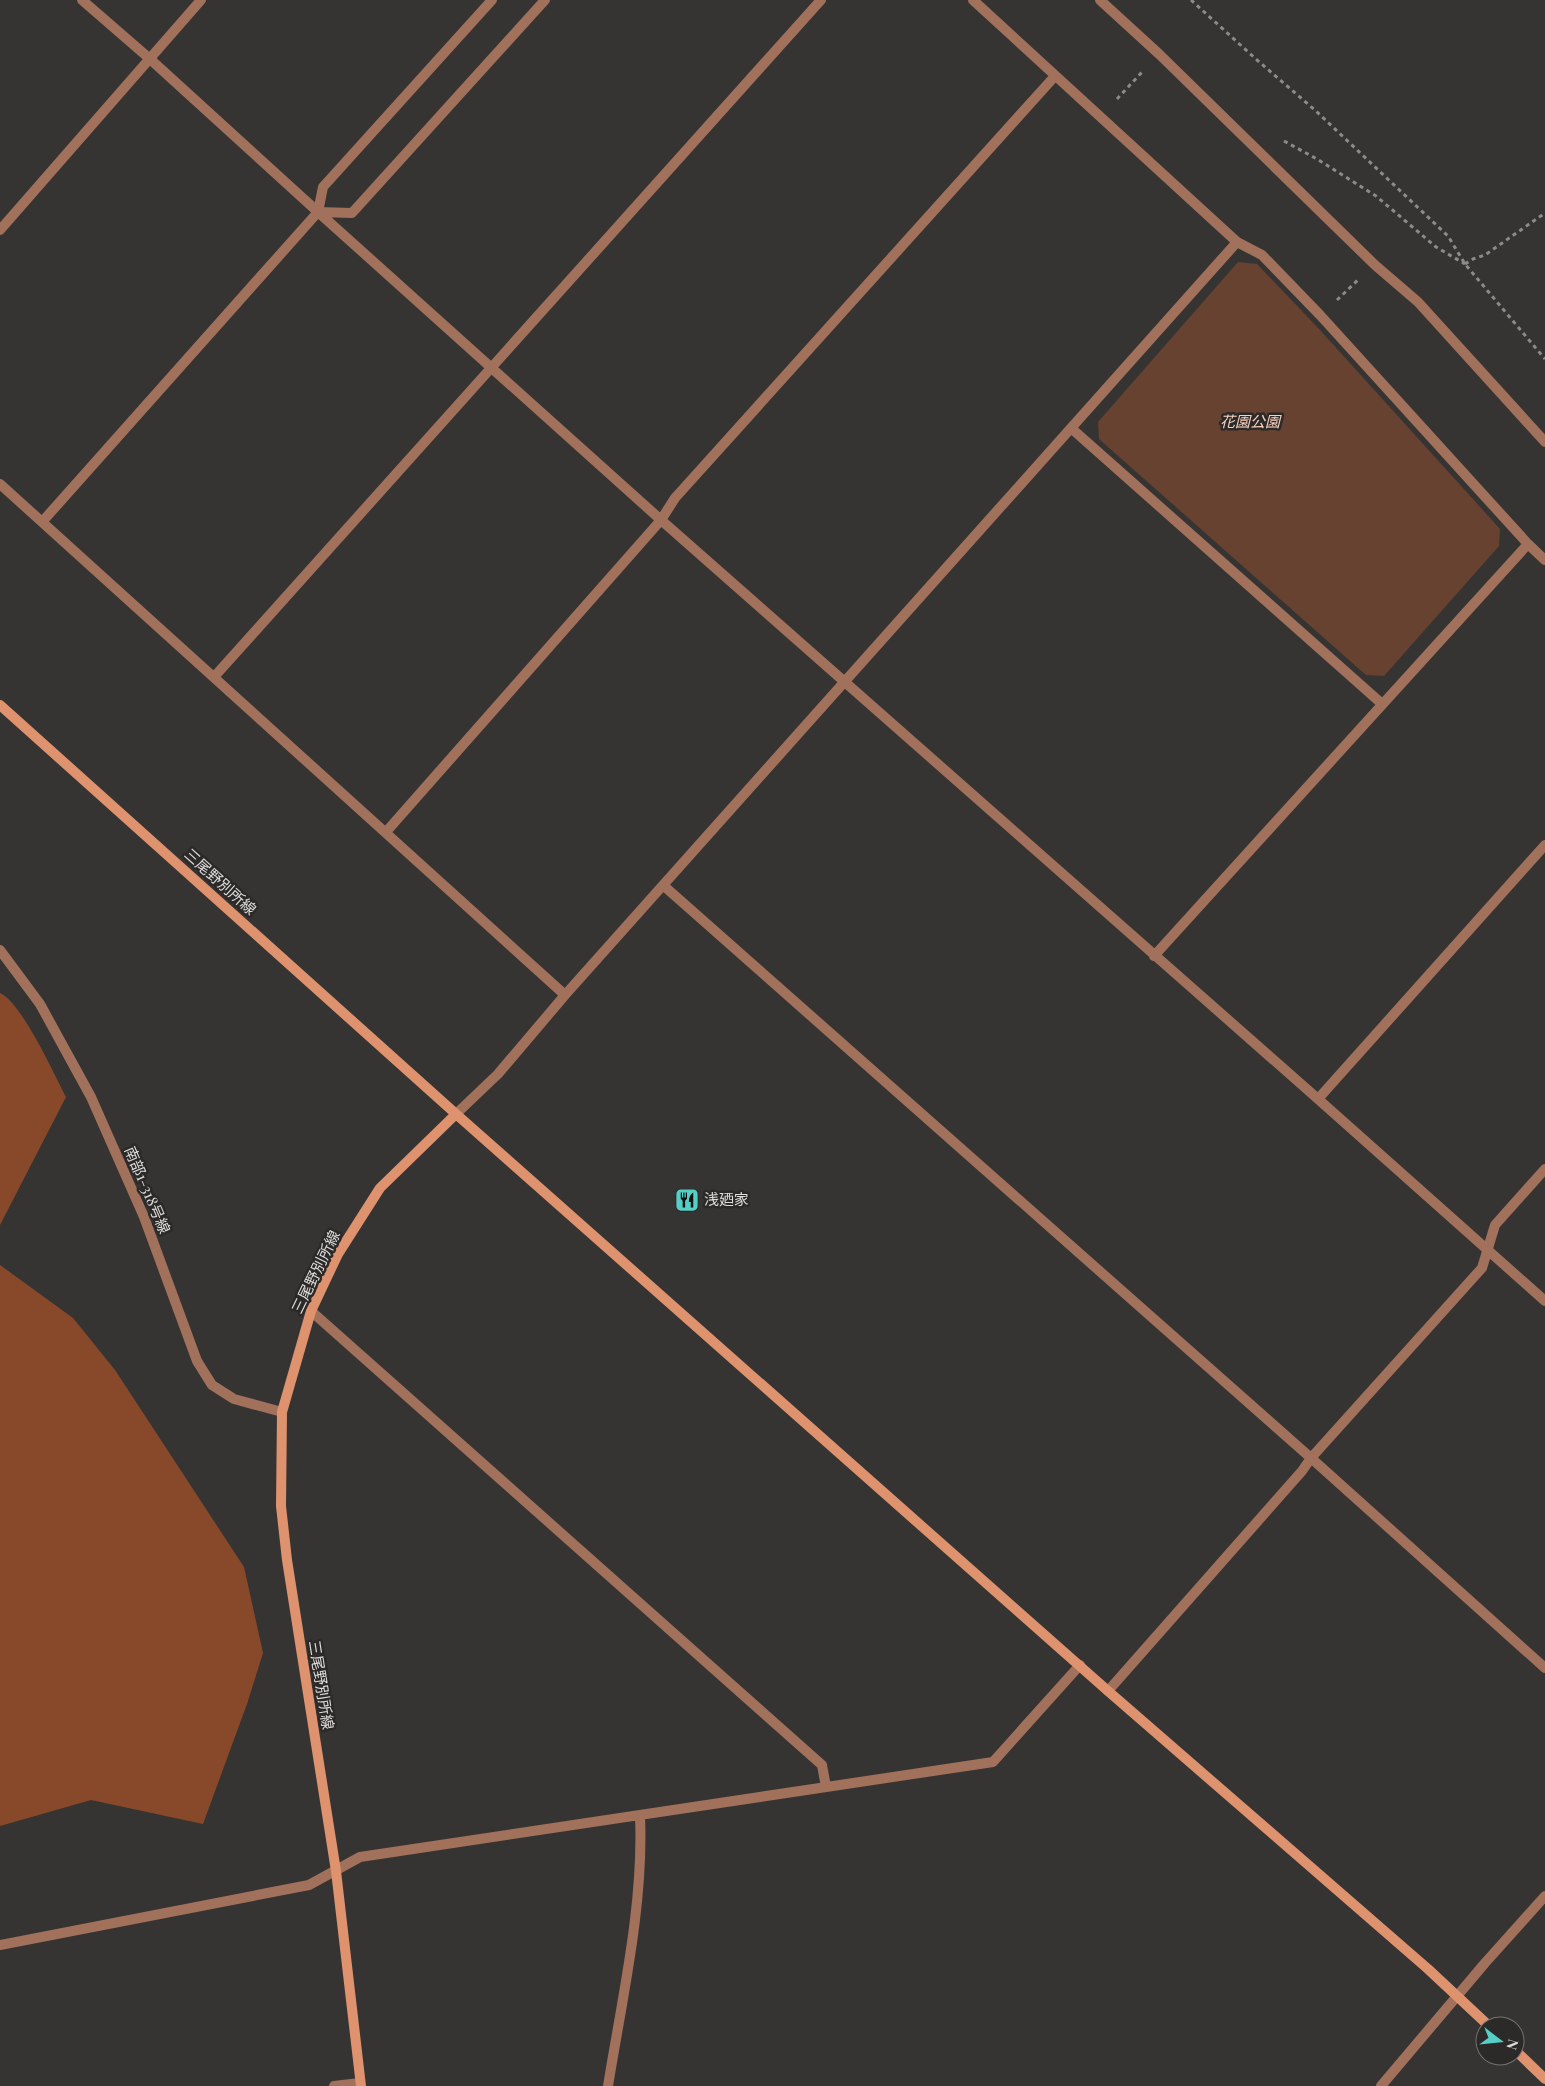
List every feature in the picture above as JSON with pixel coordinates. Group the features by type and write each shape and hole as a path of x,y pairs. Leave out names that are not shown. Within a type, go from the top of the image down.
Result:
{"main road":[{"name":"三尾野別所線","path":"0,705 456,1114 380,1188 338,1254 311,1311 282,1412 281,1506 286,1560 336,1871 361,2084"},
{"path":"456,1114 1108,1691 1479,2016"},
{"path":"1525,2060 1545,2079"}],"street":[{"path":"82,0 150,59 661,520 846,681 1154,956 1318,1098 1545,1301"},
{"path":"0,230 201,0"},
{"path":"42,522 318,212 323,187 492,0"},
{"path":"318,212 352,213 545,0"},
{"path":"214,677 821,0"},
{"path":"973,0 1099,118 1237,242 1262,255 1320,315 1528,544 1545,560"},
{"path":"1100,0 1159,54 1375,265 1418,302 1545,442"},
{"path":"386,832 661,520 675,498 1055,76"},
{"path":"456,1114 498,1074 565,995 1237,242"},
{"path":"1071,428 1382,703"},
{"path":"0,484 565,995"},
{"path":"1154,956 1528,544"},
{"path":"1318,1098 1545,845"},
{"path":"664,886 1311,1458 1545,1668"},
{"name":"南部1-318号線","path":"0,950 40,1004 92,1097 144,1217 197,1361 212,1385 234,1399 282,1412"},
{"path":"1108,1691 1311,1458 1482,1268 1495,1225 1545,1169"},
{"path":"311,1311 822,1765 826,1787"},
{"path":"0,1945 309,1885 360,1857 993,1762 1080,1665"},
{"path":"608,2086 638,1898 642,1851 640,1816"},
{"path":"1381,2086 1545,1896"},
{"path":"334,2086 361,2084"}],"path":[{"path":"1192,0 1369,160 1448,236 1465,264 1545,359"},
{"path":"1099,118 1159,54"},
{"path":"1282,140 1317,159 1376,196 1436,247 1465,264"},
{"path":"1465,264 1486,255 1545,213"},
{"path":"1320,315 1375,265"}],"green space":[{"name":"花園公園","path":"1238,262 1257,264 1320,330 1500,529 1499,546 1384,676 1366,675 1099,439 1098,422"}],"shaded area":[{"path":"0,993 9,999 27,1024 66,1097 0,1225"},
{"path":"0,1265 73,1318 115,1370 244,1567 263,1653 247,1704 203,1824 91,1800 0,1826"}],"place":[{"name":"浅廼家","path":"687,1200"}]}
